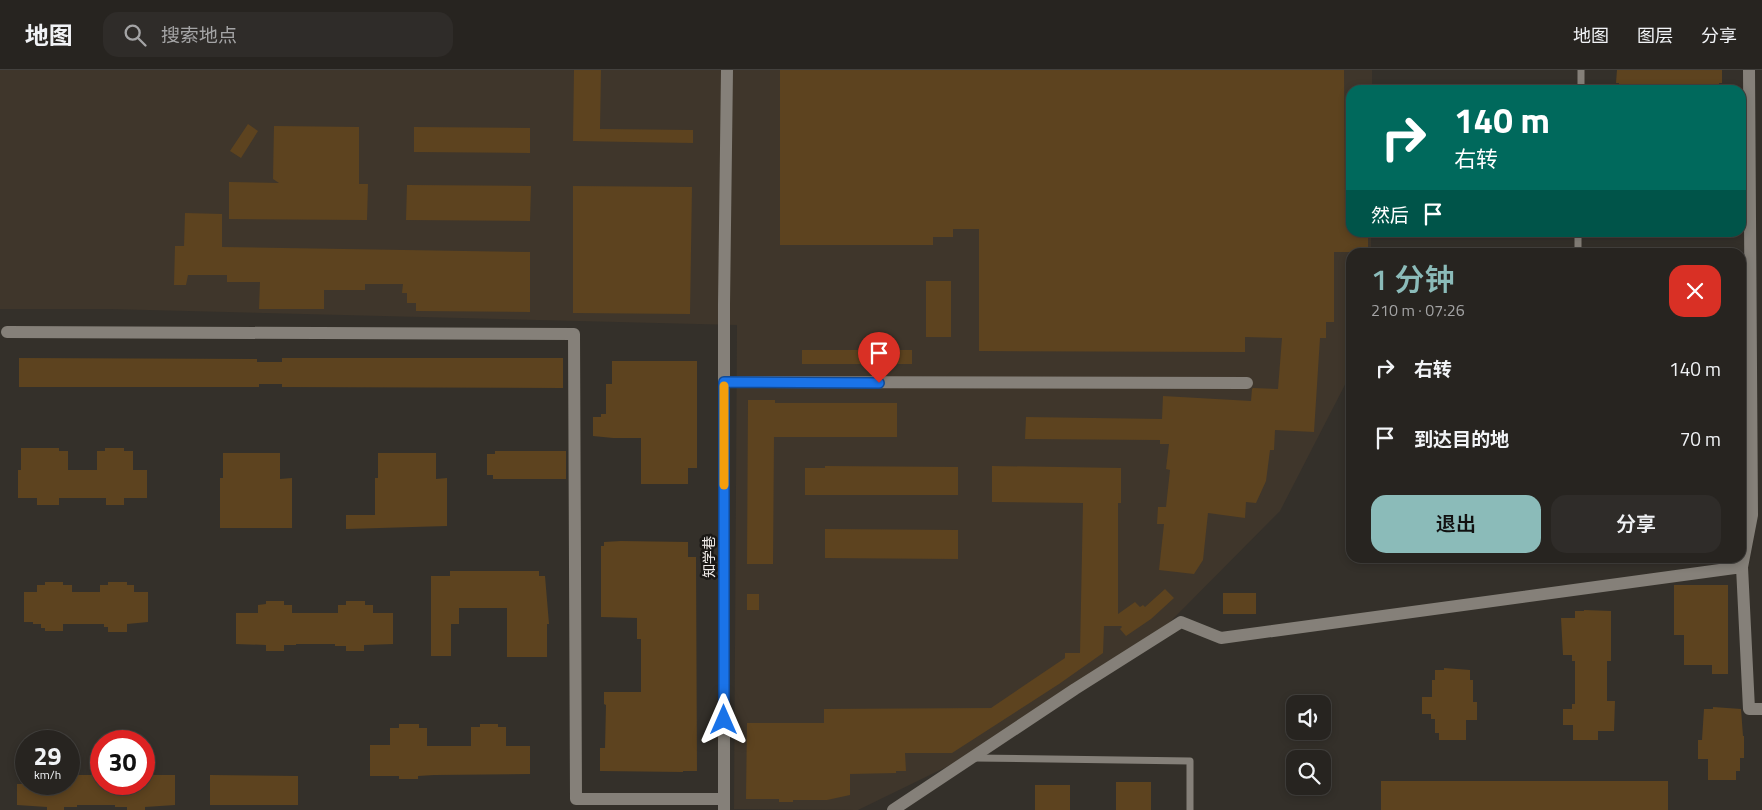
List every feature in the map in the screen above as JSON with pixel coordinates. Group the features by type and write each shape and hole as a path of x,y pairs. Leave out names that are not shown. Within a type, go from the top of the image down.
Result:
{"street":[{"name":"知学巷","path":"724,805 724,304 727,70"},
{"path":"1746,553 1757,515 1746,224 1749,70"},
{"path":"7,332 574,334 576,799 724,805"},
{"path":"724,382 1247,383"},
{"path":"1743,563 1749,709 1762,709"},
{"path":"893,810 1181,622 1221,638 1742,567"}],"lane":[{"path":"1580,70 1581,85"},
{"path":"972,758 1190,761 1190,810"}],"shaded area":[{"path":"0,70 1372,70 1372,85 1346,85 1346,237 1371,237 1371,248 1346,248 1346,383 1280,511 1163,629 973,754 858,810 734,809 737,325 109,309 0,309"}],"building":[{"path":"574,70 601,70 600,129 693,130 693,143 573,141"},
{"path":"780,70 1344,70 1346,237 1368,237 1368,248 1346,248 1346,252 1334,252 1334,322 1326,322 1326,338 1320,338 1314,432 1275,430 1274,450 1270,450 1266,481 1256,503 1246,502 1245,518 1208,513 1203,560 1194,574 1159,570 1164,524 1157,524 1158,507 1166,507 1170,470 1166,469 1169,444 1160,444 1160,440 1025,439 1026,417 1162,419 1163,396 1251,401 1253,388 1278,389 1282,338 1245,337 1245,352 979,351 979,229 953,229 953,237 933,237 933,245 780,245"},
{"path":"1617,70 1722,70 1722,83 1719,83 1719,85 1619,85 1619,83 1616,83"},
{"path":"248,124 258,131 241,158 230,151"},
{"path":"274,126 359,127 359,184 368,184 367,220 229,219 229,182 279,183 273,179"},
{"path":"414,127 530,128 530,153 414,152"},
{"path":"407,185 531,186 530,221 406,220"},
{"path":"573,186 692,187 690,314 573,313"},
{"path":"185,213 222,214 222,247 530,252 530,312 416,311 416,303 407,303 407,293 402,293 403,284 365,284 365,290 324,290 324,309 259,309 260,282 227,282 227,275 188,275 186,285 174,285 175,246 184,246"},
{"path":"926,281 951,281 951,337 926,337"},
{"path":"802,350 912,350 912,364 802,364"},
{"path":"19,358 257,359 257,362 282,362 282,358 563,358 563,388 282,387 282,384 259,384 259,387 19,387"},
{"path":"612,361 697,361 697,468 688,468 688,484 641,484 641,438 593,436 593,417 601,417 601,414 606,414 606,384 612,384"},
{"path":"748,400 775,400 775,403 897,403 897,437 774,437 773,564 747,564"},
{"path":"21,448 59,448 59,451 68,451 68,470 97,470 97,451 105,451 105,448 124,448 124,451 133,451 133,470 147,470 147,498 124,498 124,505 106,505 106,498 59,498 59,505 37,505 37,498 18,498 18,470 21,470"},
{"path":"495,451 566,451 566,479 493,479 493,475 487,475 487,454 495,454"},
{"path":"223,453 280,453 280,479 292,478 292,528 220,528 220,478 223,478"},
{"path":"378,453 436,453 436,479 447,478 447,526 346,529 346,515 375,515 375,478 378,478"},
{"path":"825,466 958,467 958,495 805,495 805,468 825,468"},
{"path":"992,466 1121,468 1121,503 1118,503 1118,614 1135,602 1140,607 1143,605 1145,607 1165,589 1174,598 1151,619 1126,636 1120,629 1121,626 1104,626 1103,653 1059,684 952,753 905,753 906,771 850,774 850,795 827,800 793,800 793,802 779,802 779,799 746,799 747,723 824,723 824,709 991,708 1065,658 1065,653 1080,653 1083,503 992,502"},
{"path":"825,529 958,530 958,559 825,558"},
{"path":"604,542 688,542 688,557 696,557 697,771 600,771 600,748 605,748 606,705 604,704 604,692 641,692 641,639 637,639 637,618 601,617 601,546 604,546"},
{"path":"450,571 539,571 539,576 545,576 549,624 547,624 547,657 507,657 507,608 459,608 459,624 451,624 451,656 431,656 431,576 450,576"},
{"path":"45,582 63,582 63,585 72,585 72,592 100,592 100,585 108,585 108,582 127,582 127,585 134,585 134,592 148,592 148,622 127,624 127,632 108,632 108,627 104,627 104,624 63,624 63,631 45,631 45,628 41,628 41,624 24,622 24,592 37,592 37,585 45,585"},
{"path":"1674,585 1728,585 1728,674 1712,674 1712,665 1684,665 1684,635 1674,635"},
{"path":"1223,593 1256,593 1256,614 1223,614"},
{"path":"747,594 759,594 759,610 747,610"},
{"path":"266,601 284,601 284,605 292,605 292,613 338,613 338,605 346,605 346,601 365,601 365,605 373,605 373,613 393,613 393,644 364,645 364,651 346,651 346,646 335,646 335,644 296,644 284,645 284,651 266,651 266,645 236,644 236,613 258,613 258,605 266,604"},
{"path":"1575,611 1611,611 1611,661 1607,661 1607,701 1615,701 1614,731 1598,731 1598,740 1573,740 1573,725 1563,725 1563,709 1572,709 1572,704 1575,704 1575,661 1572,661 1572,655 1563,655 1561,618 1575,618"},
{"path":"1444,668 1470,670 1470,680 1473,680 1473,702 1477,702 1477,720 1466,720 1466,740 1439,740 1439,733 1435,733 1435,719 1431,719 1431,714 1422,714 1422,697 1432,697 1432,680 1435,680 1435,670 1444,670"},
{"path":"1713,707 1741,709 1744,758 1740,758 1740,771 1736,771 1736,780 1708,780 1708,759 1698,759 1698,740 1702,740 1704,709 1713,709"},
{"path":"399,724 419,724 419,728 427,728 427,746 471,746 471,727 480,727 480,724 498,724 498,727 506,727 506,746 530,746 530,774 434,775 418,776 418,779 399,779 399,776 370,776 370,745 390,745 390,728 399,728"},
{"path":"80,775 90,775 90,795 155,795 155,775 175,775 175,805 145,807 145,810 127,810 127,807 115,807 115,805 77,805 77,807 64,807 64,810 47,810 47,807 17,805 17,795 80,795"},
{"path":"210,775 298,776 298,805 210,805"},
{"path":"1381,781 1668,781 1668,810 1381,810"},
{"path":"1116,782 1151,782 1151,810 1116,810"},
{"path":"1035,785 1070,785 1070,810 1035,810"}],"slow traffic":[{"path":"724,386 724,485"}],"route":[{"path":"724,720 724,382 879,383"}]}
